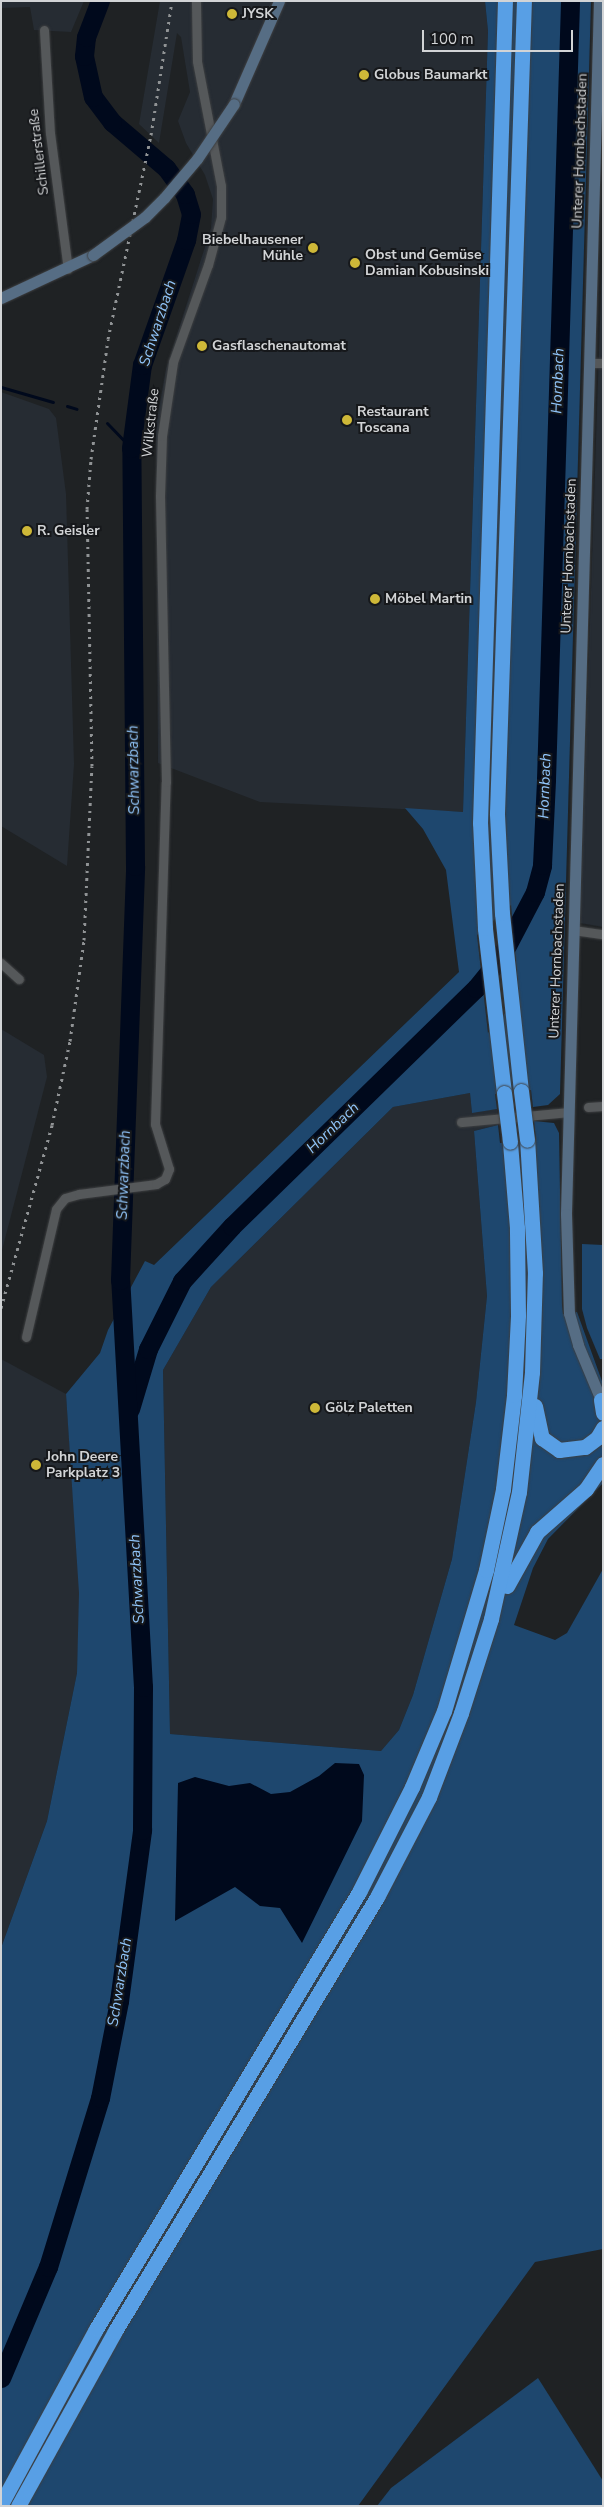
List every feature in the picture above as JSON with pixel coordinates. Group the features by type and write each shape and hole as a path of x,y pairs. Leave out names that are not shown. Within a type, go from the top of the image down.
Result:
{"highway":[{"path":"1,2504 96,2329 359,1892 412,1787 444,1711 486,1570 503,1489 514,1395 518,1305 510,1142 485,928 480,823 505,1"},
{"path":"18,2506 115,2331 395,1864 429,1797 491,1620 519,1492 532,1372 535,1273 527,1140 502,913 497,813 524,1"},
{"path":"532,1372 537,1425 542,1438 552,1448 566,1451 579,1450 591,1444 603,1428"},
{"path":"491,1620 534,1537 586,1489 603,1464"}],"street":[{"name":"Wilkstraße","path":"26,1337 56,1209 65,1198 97,1191 156,1184 165,1179 169,1169 155,1124 165,738 160,496 164,409 173,362 208,265 221,217 221,186 197,60 196,1"},
{"path":"1,298 52,277 93,255 130,229 164,198 197,159 234,104 279,1"},
{"name":"Unterer Hornbachstaden","path":"599,1 568,1112 570,1313 578,1345 602,1406"},
{"name":"Schillerstraße","path":"44,30 50,124 68,269"},
{"path":"589,363 603,363"},
{"path":"573,930 603,934"},
{"path":"1,963 19,979"},
{"path":"588,1107 603,1106"},
{"path":"461,1122 568,1112"}],"shaded area":[{"path":"1,1 84,1 71,32 34,30 30,7 1,8"},
{"path":"160,1 485,1 488,31 463,812 260,802 158,763 156,425 166,369 211,228 213,199 205,175 186,143 178,121 190,92 181,37 177,33 159,143 139,124"},
{"path":"485,1 591,1 560,1094 548,1105 533,1107 531,1090 495,1094 497,1109 472,1113 470,1093 393,1107 211,1287 163,1370 170,1734 381,1751 399,1730 413,1695 452,1559 476,1402 487,1296 474,1131 498,1125 500,1143 510,1142 536,1139 534,1121 554,1123 559,1133 563,1314 577,1312 603,1384 603,1483 548,1539 533,1568 514,1625 555,1640 567,1633 603,1569 603,2249 535,2262 358,2506 1,2506 1,1948 47,1821 77,1673 79,1593 66,1394 100,1353 108,1330 145,1261 154,1265 459,972 446,870 423,829 405,808 463,812 488,31","holes":["511,905 519,997 488,1033 477,935"]},
{"path":"603,230 603,927 580,923"},
{"path":"1,392 49,409 56,418 66,494 74,764 67,866 1,826"},
{"path":"1,1029 44,1055 47,1077 1,1254"},
{"path":"470,1093 472,1112 497,1109 498,1125 474,1131 487,1296 476,1402 452,1559 413,1695 399,1730 381,1751 170,1734 163,1370 211,1287 393,1107"},
{"path":"582,1244 603,1245 603,1359 600,1359 587,1328 582,1309"},
{"path":"1,1359 66,1394 80,1593 77,1673 47,1821 1,1948"},
{"path":"335,1763 359,1764 364,1775 362,1821 302,1943 280,1908 260,1906 235,1887 175,1921 178,1783 195,1777 229,1786 250,1783 271,1794 290,1792 319,1776"},
{"path":"538,2378 603,2481 603,2506 377,2506 391,2488"}],"waterway":[{"name":"Schwarzbach","path":"1,2378 48,2267 100,2098 119,2001 142,1830 143,1687 120,1280 135,866 131,448 142,365 186,240 191,214 185,194 166,168 112,122 93,97 84,56 86,37 100,1"},
{"name":"Hornbach","path":"130,1409 148,1349 182,1281 232,1226 476,988 501,957 535,892 542,865 546,779 570,1"},
{"path":"1,387 53,402"},
{"path":"67,406 77,409"},
{"path":"107,423 131,448"}],"railway":[{"path":"1,1308 52,1125 70,1041 84,940 92,766 87,509 91,459 108,339 151,135 172,1"}],"place":[{"name":"JYSK","path":"232,14"},
{"name":"Globus Baumarkt","path":"364,75"},
{"name":"Biebelhausener Mühle","path":"313,248"},
{"name":"Obst und Gemüse Damian Kobusinski","path":"355,263"},
{"name":"Gasflaschenautomat","path":"202,346"},
{"name":"Restaurant Toscana","path":"347,420"},
{"name":"R. Geisler","path":"27,531"},
{"name":"Möbel Martin","path":"375,599"},
{"name":"Gölz Paletten","path":"315,1408"},
{"name":"John Deere Parkplatz 3","path":"36,1465"}]}
